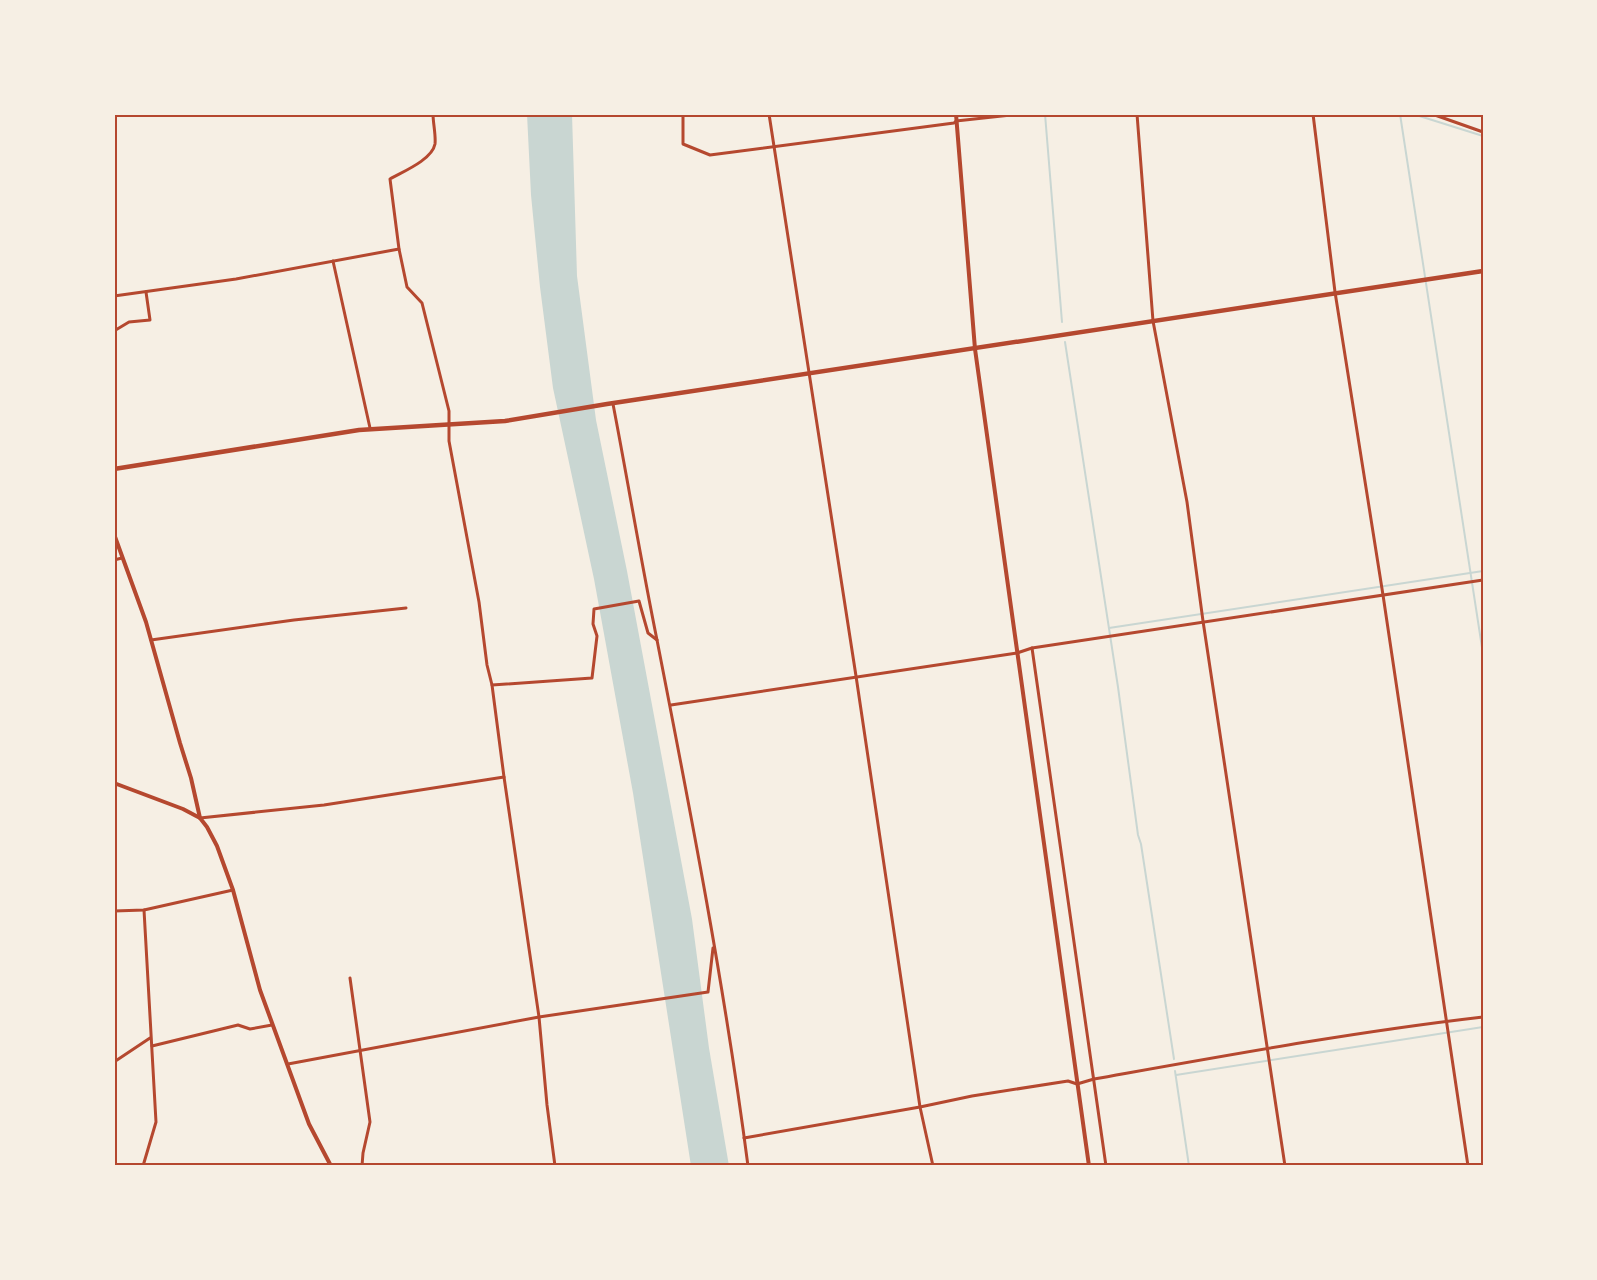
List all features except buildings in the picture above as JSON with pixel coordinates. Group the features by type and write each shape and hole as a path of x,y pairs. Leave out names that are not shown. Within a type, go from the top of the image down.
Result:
{"highway":[{"path":"114,469 370,428 505,421 1483,271"}],"street":[{"path":"433,114 435,144 431,153 390,179 399,249 407,287 422,303 449,411 449,441 492,685 539,1017 555,1166"},
{"path":"683,114 683,144 710,155 1020,114"},
{"path":"769,114 920,1107 933,1166"},
{"path":"956,114 975,349 1089,1166"},
{"path":"1137,114 1153,321 1187,502 1286,1166"},
{"path":"1313,114 1335,292 1383,595 1468,1166"},
{"path":"1432,114 1483,132"},
{"path":"114,296 236,279 399,249"},
{"path":"333,261 370,428"},
{"path":"114,331 129,322 150,320 146,292"},
{"path":"610,404 671,705 714,943 748,1166"},
{"path":"114,534 151,640 191,778 200,818"},
{"path":"114,560 122,558"},
{"path":"671,705 1017,652 1105,636 1483,580"},
{"path":"492,685 592,678 597,636 593,624 594,609 639,601 648,633 657,640"},
{"path":"151,640 294,620 406,608"},
{"path":"1032,648 1106,1166"},
{"path":"200,818 324,806 504,777"},
{"path":"114,783 183,809 200,818 207,827 217,846 260,990 309,1124 331,1166"},
{"path":"114,911 144,910 232,890"},
{"path":"143,1166 156,1122 144,910"},
{"path":"288,1064 539,1017 708,992 714,943"},
{"path":"350,978 370,1122 362,1166"},
{"path":"744,1138 972,1096 1068,1081 1077,1084 1094,1079 1267,1049 1483,1017"},
{"path":"152,1046 238,1025 250,1029 273,1025"},
{"path":"114,1062 150,1038"}],"shaded area":[{"path":"527,114 572,114 577,276 596,420 627,571 692,919 709,1048 729,1166 691,1166 633,793 594,579 553,388 531,195"}],"waterway":[{"path":"1045,114 1062,322"},
{"path":"1400,114 1483,654"},
{"path":"1413,114 1483,136"},
{"path":"1065,342 1118,687 1138,835 1174,1059"},
{"path":"1109,628 1483,571"},
{"path":"1176,1075 1483,1027"},
{"path":"1175,1071 1189,1166"}]}
